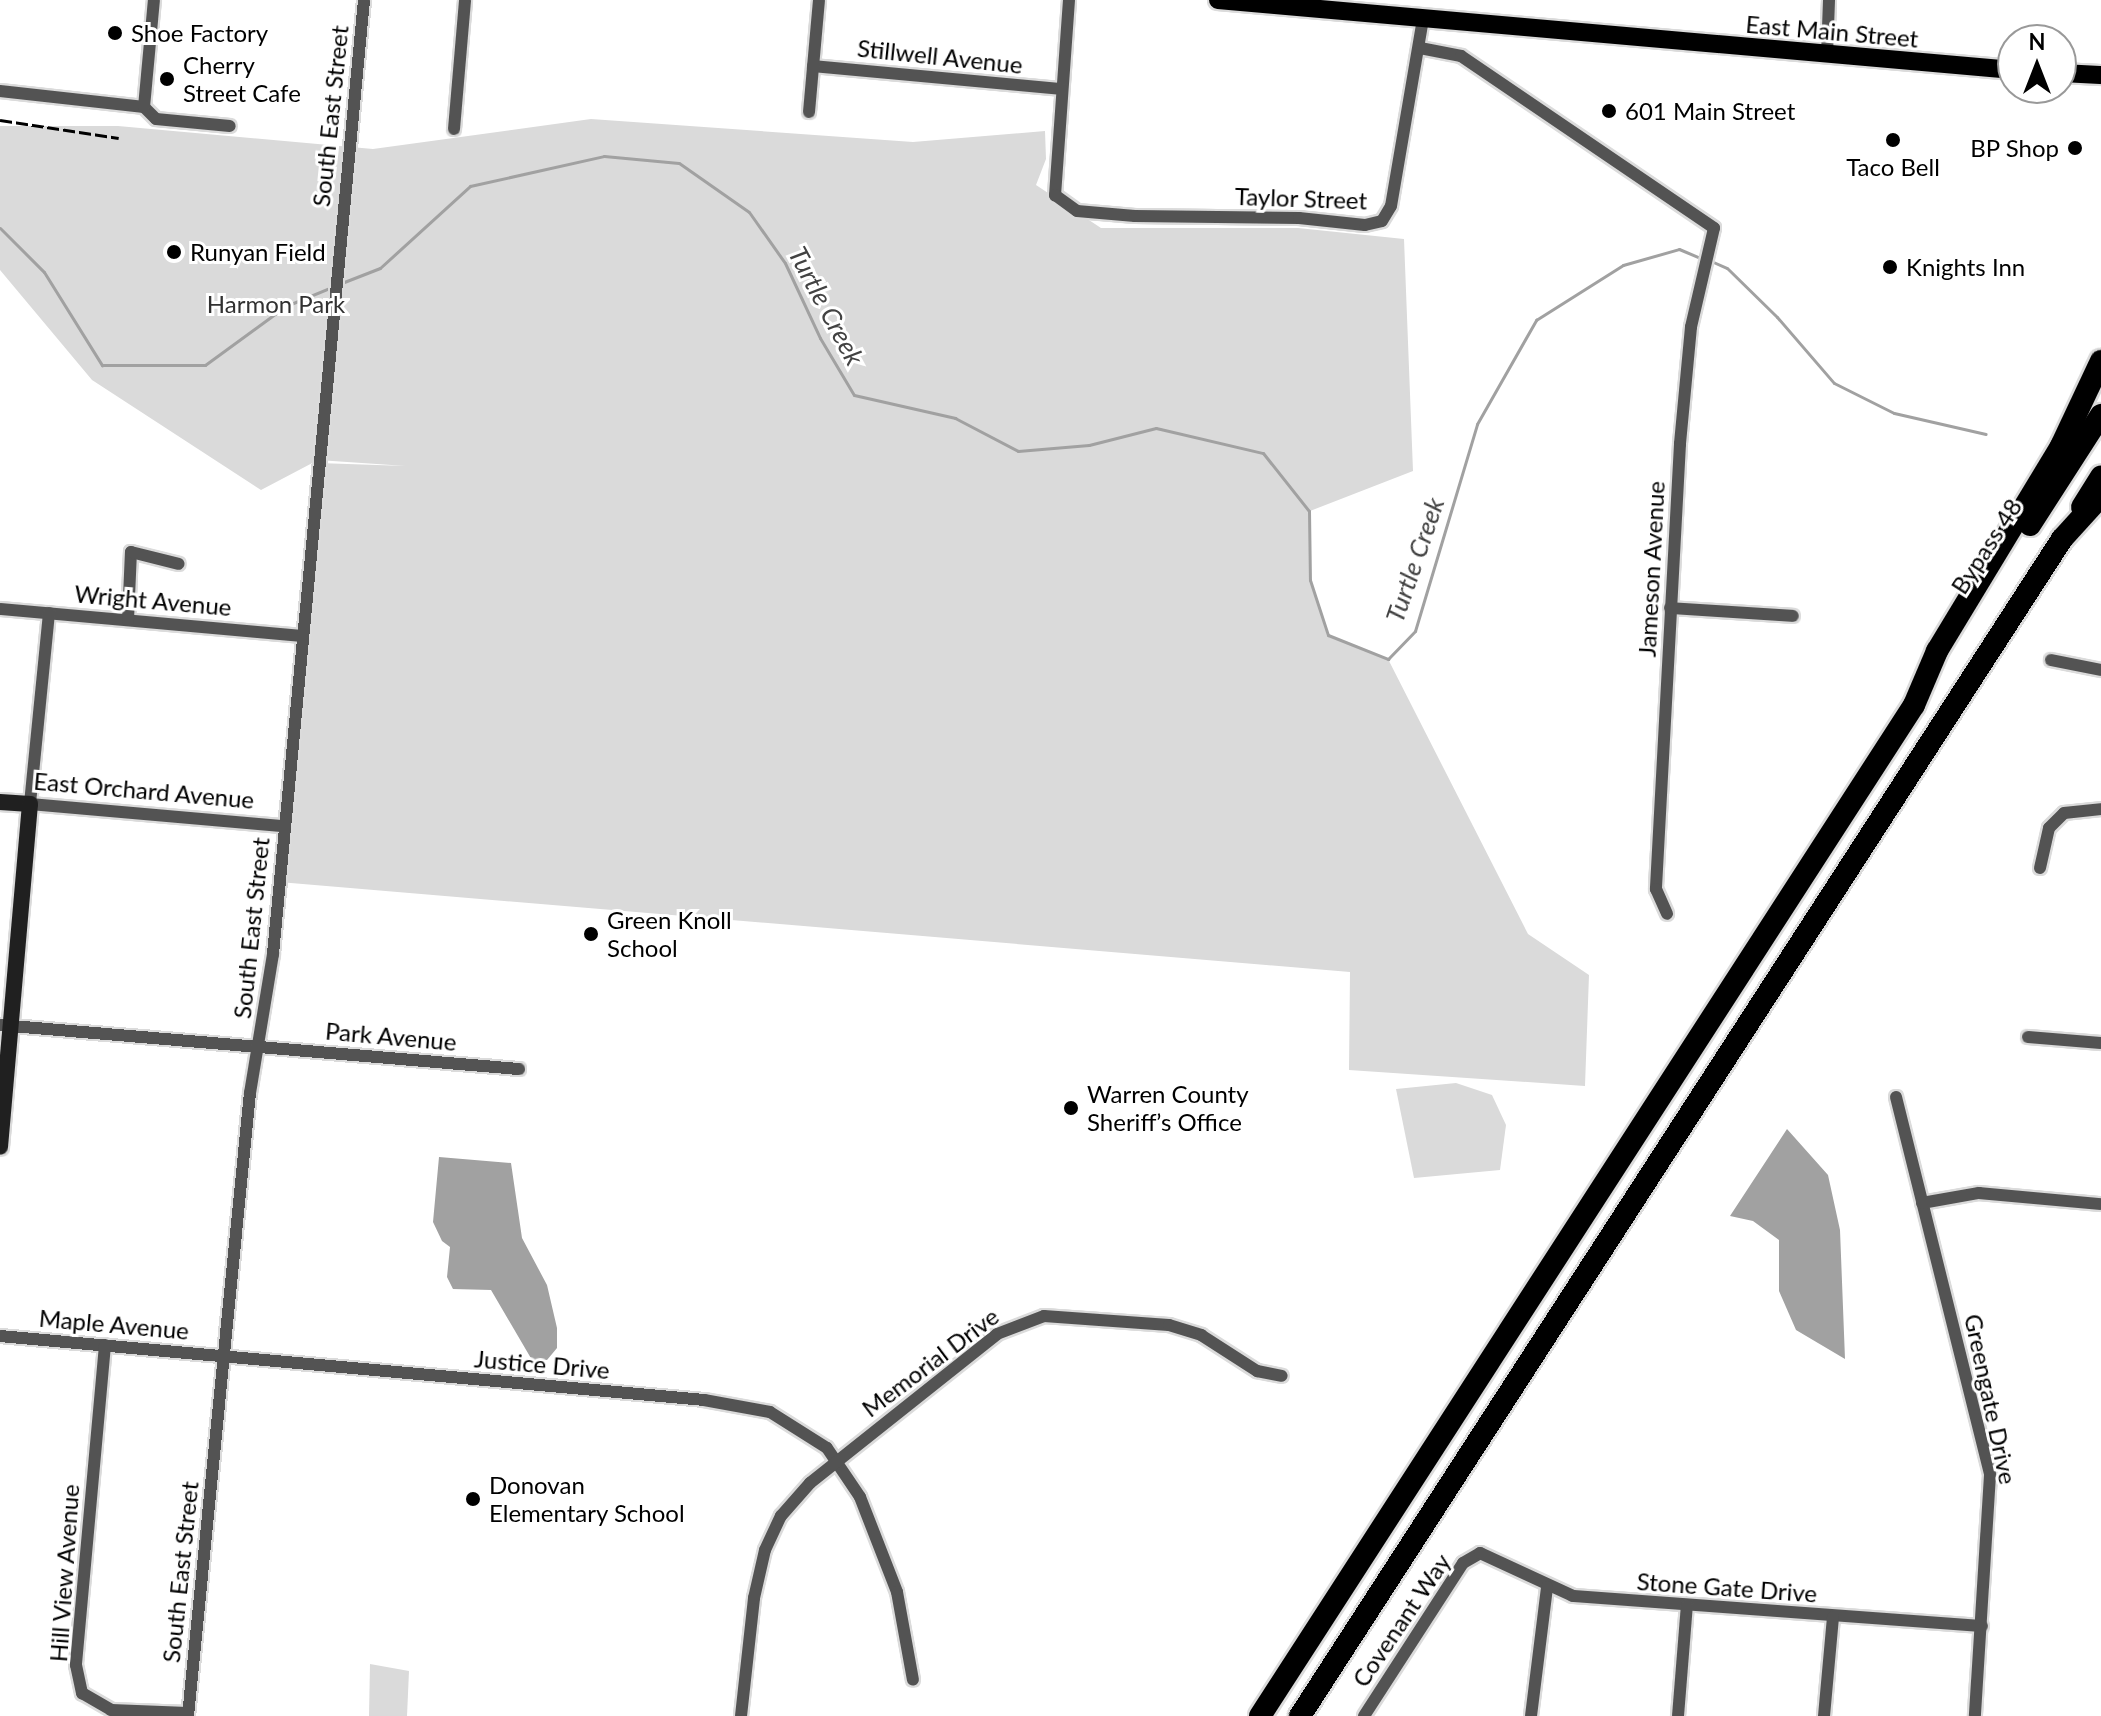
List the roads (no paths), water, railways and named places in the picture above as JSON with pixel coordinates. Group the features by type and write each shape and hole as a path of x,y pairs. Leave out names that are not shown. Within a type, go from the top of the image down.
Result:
{"highway":[{"path":"1260,1716 1914,705 1937,651 2061,446 2101,361"},
{"name":"Bypass 48","path":"1914,705 2101,415"},
{"path":"1300,1716 2101,476"},
{"path":"2062,539 2101,496"}],"main road":[{"name":"East Main Street","path":"1218,0 1997,69"},
{"path":"2077,74 2101,75"}],"street":[{"path":"144,107 154,0"},
{"name":"South East Street","path":"188,1715 224,1357 284,826 364,0"},
{"path":"454,129 465,0"},
{"path":"809,112 819,0"},
{"path":"1062,89 1069,0"},
{"path":"1827,55 1829,0"},
{"name":"Taylor Street","path":"1062,89 1052,178 1061,201 1094,214 1374,225 1391,206 1423,18"},
{"name":"Jameson Avenue","path":"1420,48 1461,56 1714,228 1687,358 1670,608 1656,889 1667,914"},
{"name":"Stillwell Avenue","path":"813,66 1062,89"},
{"path":"0,91 144,107 156,119 230,126"},
{"path":"128,620 131,552 179,564"},
{"path":"1670,608 1793,616"},
{"name":"Wright Avenue","path":"0,609 302,636"},
{"path":"0,1147 6,1025 49,613"},
{"path":"2051,660 2101,670"},
{"name":"East Orchard Avenue","path":"0,802 284,826"},
{"path":"2040,868 2049,828 2064,813 2101,809"},
{"name":"Park Avenue","path":"6,1025 519,1069"},
{"path":"2028,1037 2101,1043"},
{"name":"Greengate Drive","path":"1896,1097 1990,1475 1975,1716"},
{"path":"1922,1203 1979,1193 2101,1204"},
{"name":"Memorial Drive","path":"838,1461 997,1334 1044,1316 1185,1329 1249,1368 1282,1376"},
{"name":"Maple Avenue","path":"0,1336 224,1357"},
{"name":"Hill View Avenue","path":"105,1345 76,1665 82,1693 111,1710 188,1715"},
{"name":"Justice Drive","path":"224,1357 746,1405 801,1427 838,1461 884,1553 906,1633 913,1680"},
{"path":"741,1716 765,1550 781,1516 838,1461"},
{"name":"Stone Gate Drive","path":"1480,1553 1494,1556 1547,1587 1573,1596 1982,1626"},
{"name":"Covenant Way","path":"1364,1716 1463,1563 1480,1553"},
{"path":"1531,1716 1547,1587"},
{"path":"1678,1716 1687,1605"},
{"path":"1824,1716 1833,1617"}],"waterway":[{"name":"Turtle Creek","path":"339,284 380,268 470,186 604,156 679,163 749,212 785,263 820,338 854,395 955,418 1018,451 1089,445 1156,428 1263,453 1309,511 1310,580 1328,635 1388,659 1415,631 1477,424 1536,320 1623,265 1679,249 1703,259"},
{"name":"Turtle Creek","path":"0,228 44,272 102,365 205,365 286,306 332,287"},
{"name":"Turtle Creek","path":"1711,261 1727,268 1777,317 1834,383 1894,413 1986,434"}],"railway":[{"path":"0,120 119,138"}],"place":[{"name":"Shoe Factory","path":"115,33"},
{"name":"Cherry Street Cafe","path":"167,79"},
{"name":"601 Main Street","path":"1609,111"},
{"name":"Taco Bell","path":"1893,140"},
{"name":"BP Shop","path":"2075,148"},
{"name":"Runyan Field","path":"174,252"},
{"name":"Knights Inn","path":"1890,267"},
{"name":"Green Knoll School","path":"591,934"},
{"name":"Warren County Sheriff’s Office","path":"1071,1108"},
{"name":"Donovan Elementary School","path":"473,1499"}],"park label":[{"name":"Harmon Park","path":"276,304"}]}
